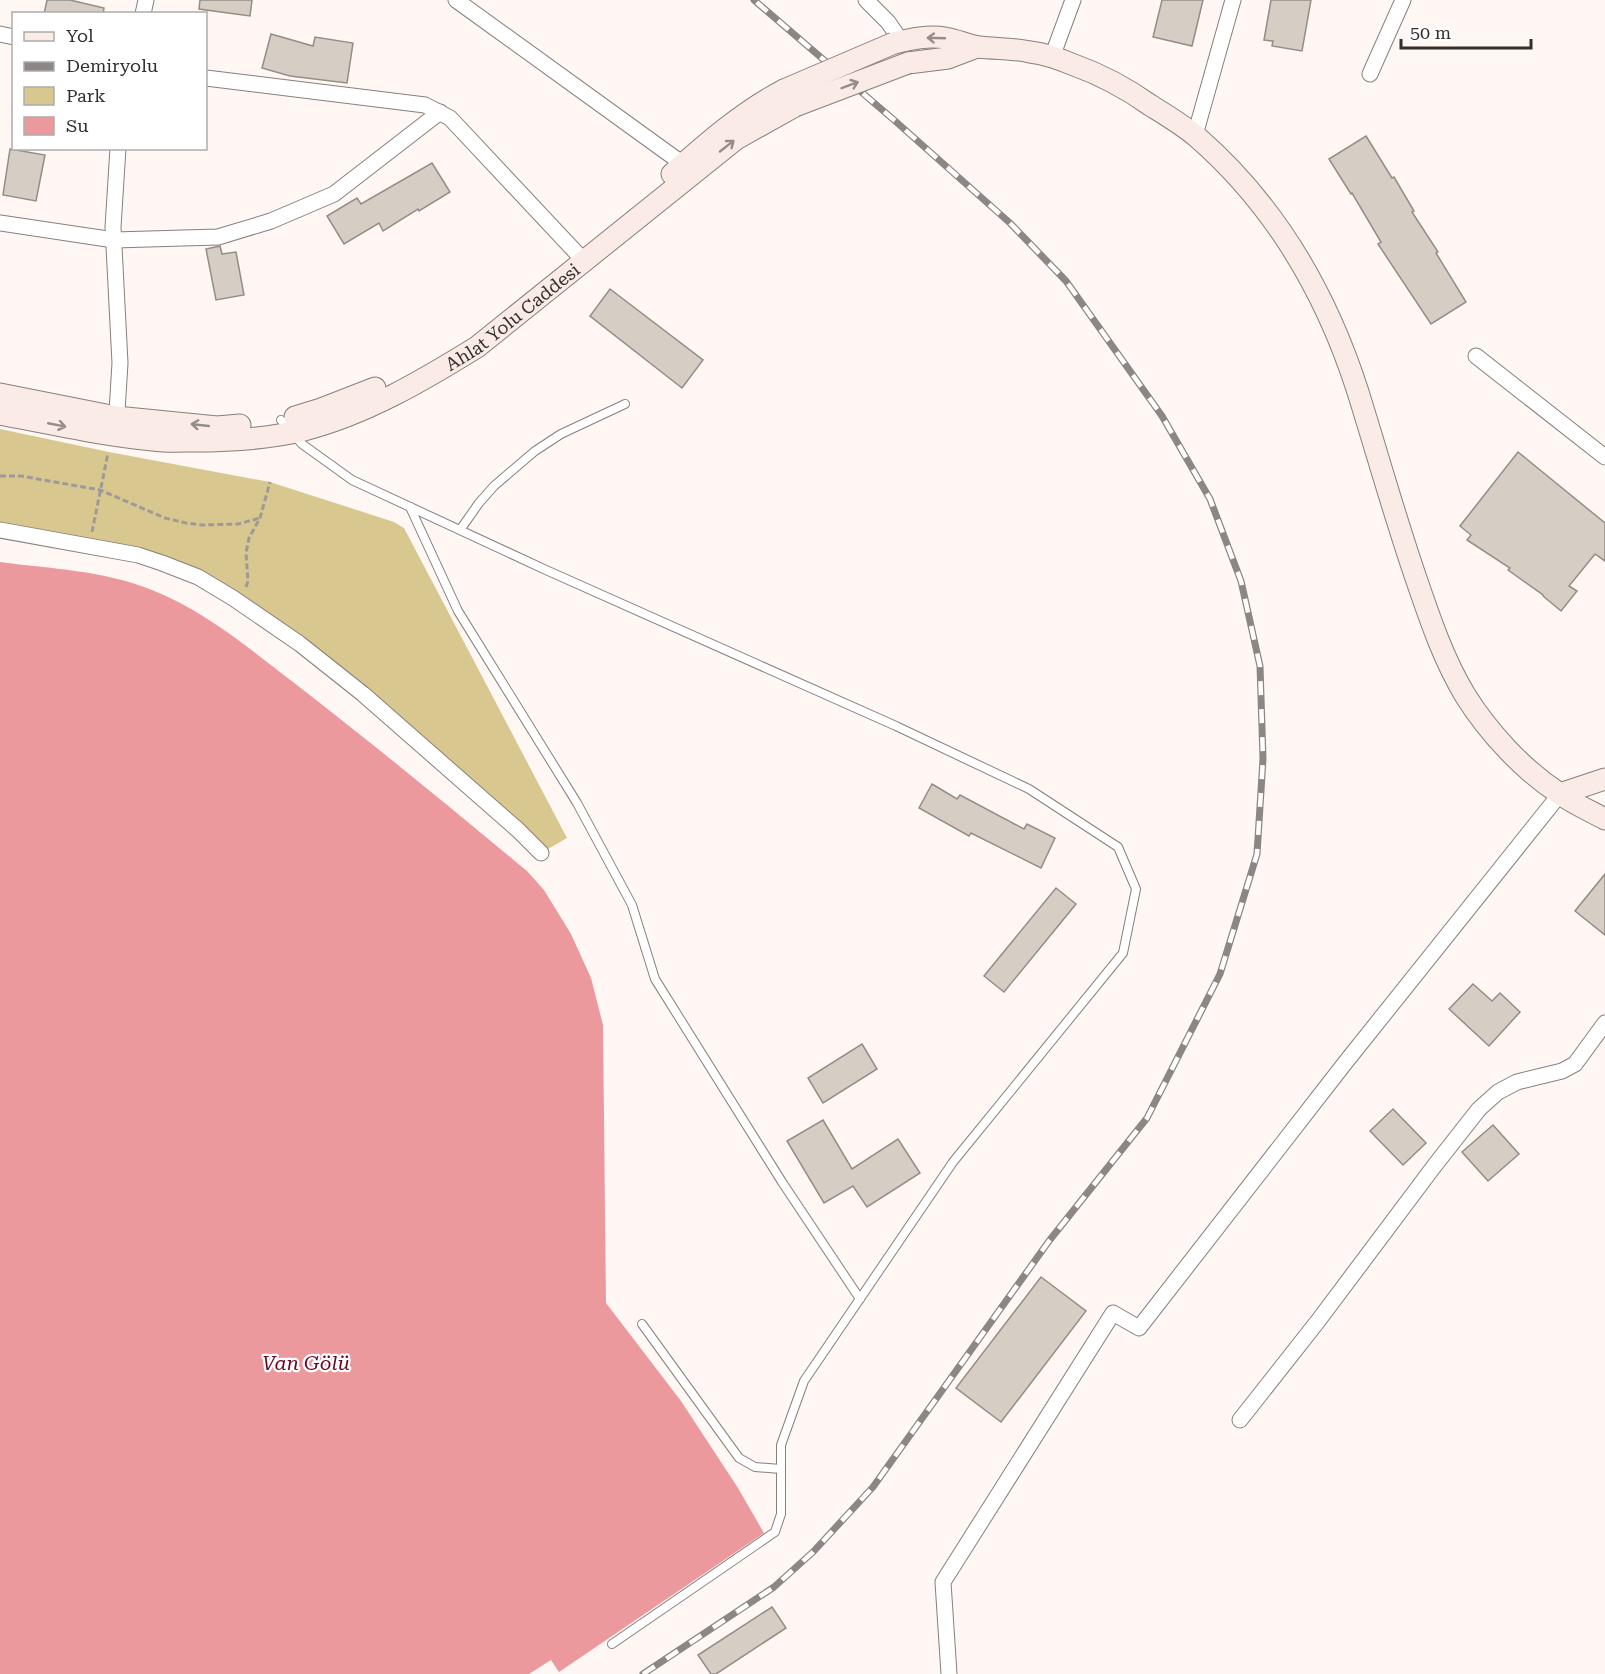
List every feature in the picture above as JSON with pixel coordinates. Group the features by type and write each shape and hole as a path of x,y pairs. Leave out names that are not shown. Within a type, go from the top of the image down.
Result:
{"street":[{"path":"456,0 683,164"},
{"path":"866,0 888,22 898,42"},
{"path":"1053,57 1072,0"},
{"path":"1195,135 1233,0"},
{"path":"1370,74 1403,0"},
{"path":"789,98 898,42 916,38 942,37 977,47 1029,51 1099,73 1195,135 1218,156 1278,226 1314,285 1333,326 1357,389 1399,530 1425,606 1444,654 1466,696 1497,738 1527,769 1560,794 1605,819"},
{"name":"Ahlat Yolu Caddesi","path":"581,257 683,164 736,119 762,101 789,98 908,63 948,57 977,47"},
{"path":"207,78 425,105 440,112 450,118 581,257"},
{"name":"Ahlat Yolu Caddesi","path":"0,414 113,435 264,423 286,426 311,412 359,395 403,375 468,339 581,257 789,98"},
{"path":"0,223 114,240 218,237 271,221 334,194 440,112"},
{"path":"113,435 120,363 114,240 118,150"},
{"path":"1476,356 1605,457"},
{"name":"Ahlat Yolu Caddesi","path":"0,394 113,435"},
{"path":"0,530 138,555 198,577 300,644 363,694 519,830 541,853"},
{"path":"949,1674 943,1582 1113,1313 1139,1328 1345,1063 1560,794 1605,780"},
{"path":"1240,1420 1479,1109 1498,1092 1517,1082 1562,1071 1575,1064 1605,1023"}],"lane":[{"path":"460,530 478,503 494,486 535,451 561,434 625,404"},
{"path":"286,426 302,444 352,480 896,726 1029,789 1118,847 1137,889 1123,952 953,1162 804,1381 781,1445 781,1514 776,1532 612,1644"},
{"path":"410,507 458,611 577,803 632,905 655,979 782,1182 860,1299"},
{"path":"642,1324 739,1458 755,1467 781,1468"}],"path":[{"path":"89,545 113,435"},
{"path":"0,477 29,477 100,490 165,518 186,523 238,524 260,518"},
{"path":"233,598 248,585 246,553 249,538 260,518 270,482"}],"green space":[{"path":"0,429 270,482 394,522 404,528 567,838 541,853 300,644 162,563 0,530"}],"water":[{"name":"Van Gölü","path":"0,562 77,571 133,583 171,598 207,619 260,656 352,728 527,871 544,890 571,934 591,978 603,1025 606,1303 681,1401 738,1488 764,1533 559,1672 551,1660 529,1674 0,1674"}],"building":[{"path":"47,0 70,0 104,8 103,12 44,12"},
{"path":"200,0 252,0 250,16 199,9"},
{"path":"1162,0 1203,0 1192,46 1153,37"},
{"path":"1271,0 1311,0 1302,51 1272,46 1273,41 1264,40"},
{"path":"271,34 313,46 315,37 353,43 347,83 290,76 262,68"},
{"path":"1366,136 1392,178 1394,177 1414,211 1412,212 1466,302 1431,324 1378,244 1381,242 1329,159"},
{"path":"10,149 45,155 36,201 3,195"},
{"path":"432,163 450,192 383,231 379,223 344,244 327,216 357,198 361,204"},
{"path":"220,246 222,254 236,252 244,295 216,300 206,249"},
{"path":"610,289 703,360 682,388 590,316"},
{"path":"1518,452 1605,523 1605,561 1595,554 1569,586 1577,591 1561,611 1508,570 1510,568 1467,540 1471,535 1460,526"},
{"path":"932,784 957,799 960,795 1024,829 1027,824 1055,838 1041,868 971,833 969,836 919,808"},
{"path":"1605,874 1605,935 1575,911"},
{"path":"1056,888 1076,904 1004,992 984,976"},
{"path":"1473,984 1492,1001 1500,993 1520,1012 1489,1046 1449,1009"},
{"path":"862,1044 877,1069 823,1103 808,1078"},
{"path":"1393,1109 1426,1143 1403,1165 1370,1131"},
{"path":"823,1120 852,1169 898,1139 920,1173 867,1207 853,1186 824,1203 787,1141"},
{"path":"1493,1125 1519,1154 1488,1181 1462,1152"},
{"path":"1041,1277 1086,1311 1001,1422 956,1388"},
{"path":"772,1607 786,1628 716,1674 711,1674 698,1655"}],"railway":[{"path":"643,1674 774,1587 813,1552 873,1487 1049,1241 1147,1118 1220,974 1257,854 1263,759 1260,666 1241,581 1210,499 1162,416 1066,281 1010,223 754,0"}]}
